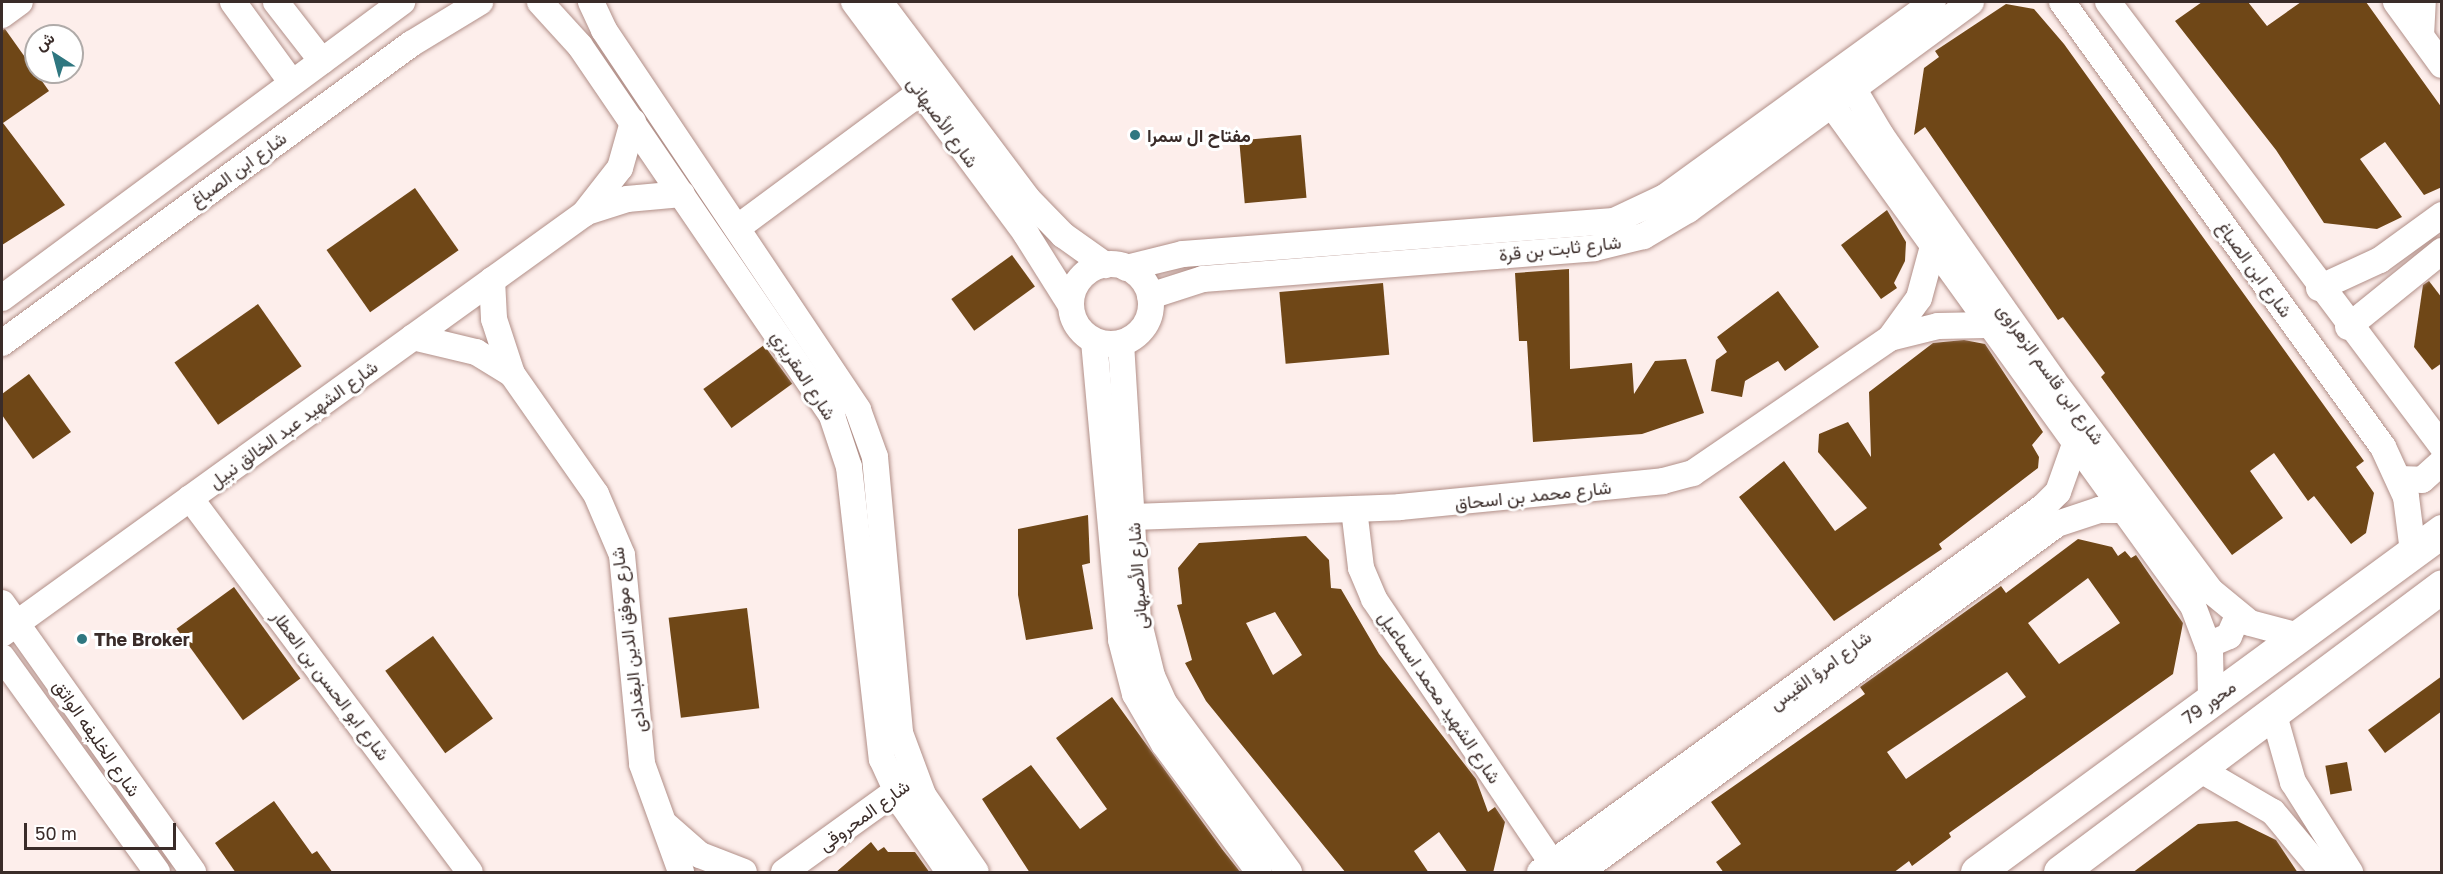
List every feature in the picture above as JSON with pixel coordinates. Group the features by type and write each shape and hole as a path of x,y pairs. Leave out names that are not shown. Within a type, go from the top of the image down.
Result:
{"main road":[{"name":"محور 79","path":"1977,873 2442,531"},
{"path":"2060,873 2201,770 2442,586"}],"street":[{"path":"2,15 20,2"},
{"path":"233,2 292,83"},
{"path":"276,2 322,61"},
{"name":"شارع ابن الصباغ","path":"2,298 402,2"},
{"name":"شارع ابن الصباغ","path":"2,343 411,44 480,2"},
{"name":"شارع المقريزي","path":"540,2 568,30 633,122 839,432 849,468 875,730 906,784 949,873"},
{"name":"شارع المقريزي","path":"591,2 604,30 846,388 875,457 896,710 906,784 976,873"},
{"name":"شارع الأصبهانى","path":"854,2 921,92 1071,304"},
{"name":"شارع الأصبهانى","path":"880,2 1027,198 1063,235 1115,266"},
{"name":"شارع ثابت بن قرة","path":"1847,78 1933,2"},
{"name":"شارع ثابت بن قرة","path":"1150,296 1203,279 1596,223 1641,211 1847,78 1971,2"},
{"name":"شارع ابن الصباغ","path":"2062,2 2383,447 2399,478 2413,552"},
{"path":"2108,2 2348,327 2442,446"},
{"path":"2396,2 2442,65"},
{"path":"2421,36 2423,2"},
{"name":"شارع ابن قاسم الزهراوى","path":"1847,78 2044,386 2074,447 2193,606 2208,645 2211,700"},
{"path":"737,228 921,92"},
{"name":"شارع ابن قاسم الزهراوى","path":"1824,94 1987,325 2044,386 2211,591 2238,616 2274,632 2299,636"},
{"name":"شارع الشهيد عبد الخالق نبيل","path":"584,214 620,168 633,122"},
{"name":"شارع الشهيد عبد الخالق نبيل","path":"9,629 584,214 627,198 682,194"},
{"path":"2319,288 2380,260 2442,215"},
{"name":"شارع ثابت بن قرة","path":"1115,266 1183,254 1411,250"},
{"name":"شارع محمد بن اسحاق","path":"1133,517 1354,509 1494,500 1693,473 1890,338 1920,298 1932,250"},
{"path":"2348,327 2442,251"},
{"path":"1115,266 1150,296 1145,325 1121,343 1094,341 1073,319 1071,304 1084,274 1115,266"},
{"name":"شارع موفق الدين البغدادى","path":"492,280 498,338 513,374 596,494 622,555 642,764 681,873"},
{"name":"شارع محمد بن اسحاق","path":"1890,338 1938,326 1987,325"},
{"name":"شارع موفق الدين البغدادى","path":"413,337 466,348 513,374"},
{"name":"شارع الأصبهانى","path":"1094,341 1121,640 1135,694 1164,744 1259,873"},
{"name":"شارع الأصبهانى","path":"1121,343 1138,619 1164,703 1289,873"},
{"name":"شارع امرؤ القيس","path":"1550,870 2043,507 2058,492 2074,447"},
{"path":"2399,478 2422,480 2442,462"},
{"name":"شارع ابو الحسن بن العطار","path":"190,498 470,873"},
{"name":"شارع الشهيد محمد اسماعيل","path":"1354,509 1361,568 1374,599 1550,870"},
{"name":"شارع امرؤ القيس","path":"1580,873 2057,524 2099,510 2120,510"},
{"name":"شارع الخليفه الواثق","path":"2,603 9,629 193,873"},
{"path":"2208,645 2229,636 2238,616"},
{"name":"شارع الخليفه الواثق","path":"2,657 157,873"},
{"path":"2274,715 2294,782 2350,873"},
{"path":"2201,770 2273,812 2323,873"},
{"name":"شارع المحروقى","path":"784,873 906,784"},
{"name":"شارع موفق الدين البغدادى","path":"665,824 700,855 744,873"}],"building":[{"path":"2202,2 2248,2 2267,26 2301,2 2366,2 2442,108 2442,187 2424,195 2385,142 2360,159 2402,217 2377,229 2324,223 2276,150 2175,21"},
{"path":"2006,4 2034,9 2064,44 2364,461 2356,467 2374,493 2366,533 2351,544 2314,496 2308,501 2274,453 2250,471 2283,518 2232,555 2101,377 2105,373 2063,317 2058,320 1925,127 1914,135 1924,68 1939,57 1935,51"},
{"path":"5,29 24,56 24,84 44,84 49,91 3,123 65,205 2,245 2,30"},
{"path":"1301,135 1306,198 1245,203 1239,140"},
{"path":"415,188 459,250 370,312 327,250"},
{"path":"1887,210 1906,242 1905,261 1894,283 1897,288 1881,299 1841,245"},
{"path":"1012,255 1035,287 974,331 951,299"},
{"path":"1569,269 1570,369 1632,363 1634,394 1655,361 1686,359 1704,413 1642,434 1533,442 1527,341 1519,341 1515,273"},
{"path":"2429,281 2442,298 2442,363 2432,370 2414,347 2423,285"},
{"path":"1383,283 1389,355 1286,364 1279,292"},
{"path":"1778,291 1819,347 1785,371 1778,361 1745,381 1742,397 1711,391 1716,360 1727,352 1717,337"},
{"path":"258,304 302,366 218,425 174,363"},
{"path":"1964,340 1985,344 2043,432 2032,445 2039,457 2038,468 1939,544 1942,549 1834,621 1739,497 1784,461 1835,531 1867,508 1818,452 1819,434 1848,422 1871,457 1869,392 1933,343"},
{"path":"764,345 792,384 732,428 703,389"},
{"path":"29,374 71,432 33,459 2,415 2,394"},
{"path":"1088,515 1090,563 1082,565 1093,629 1026,640 1018,595 1018,529"},
{"path":"1306,536 1329,560 1331,588 1341,589 1379,654 1476,779 1488,812 1495,807 1505,822 1493,873 1468,873 1439,832 1414,851 1429,873 1346,873 1206,701 1185,663 1192,660 1177,605 1182,604 1178,568 1199,543","holes":["1275,612 1302,655 1273,675 1246,623"]},
{"path":"2078,539 2112,547 2118,556 2125,551 2131,558 2136,555 2183,623 2173,674 1949,833 1951,837 1912,866 1909,861 1893,873 1724,873 1716,862 1741,844 1711,802 1865,694 1860,687 2001,586 2006,593","holes":["2088,578 2120,623 2059,664 2028,623","2007,672 2026,697 1906,779 1887,752"]},
{"path":"234,587 300,678 243,720 177,629"},
{"path":"747,608 759,708 681,718 669,618"},
{"path":"433,636 493,719 445,753 385,671"},
{"path":"2442,676 2442,711 2385,753 2368,730"},
{"path":"1112,697 1241,873 1030,873 982,799 1031,765 1080,829 1107,809 1056,738"},
{"path":"2347,762 2352,791 2330,794 2325,766"},
{"path":"274,801 312,854 317,851 333,873 236,873 215,843"},
{"path":"2237,821 2276,840 2298,873 2132,873 2198,824"},
{"path":"871,842 878,851 884,847 888,852 915,852 930,873 835,873"}],"place":[{"name":"مفتاح ال سمرا","path":"1135,135"},
{"name":"The Broker","path":"82,639"}]}
